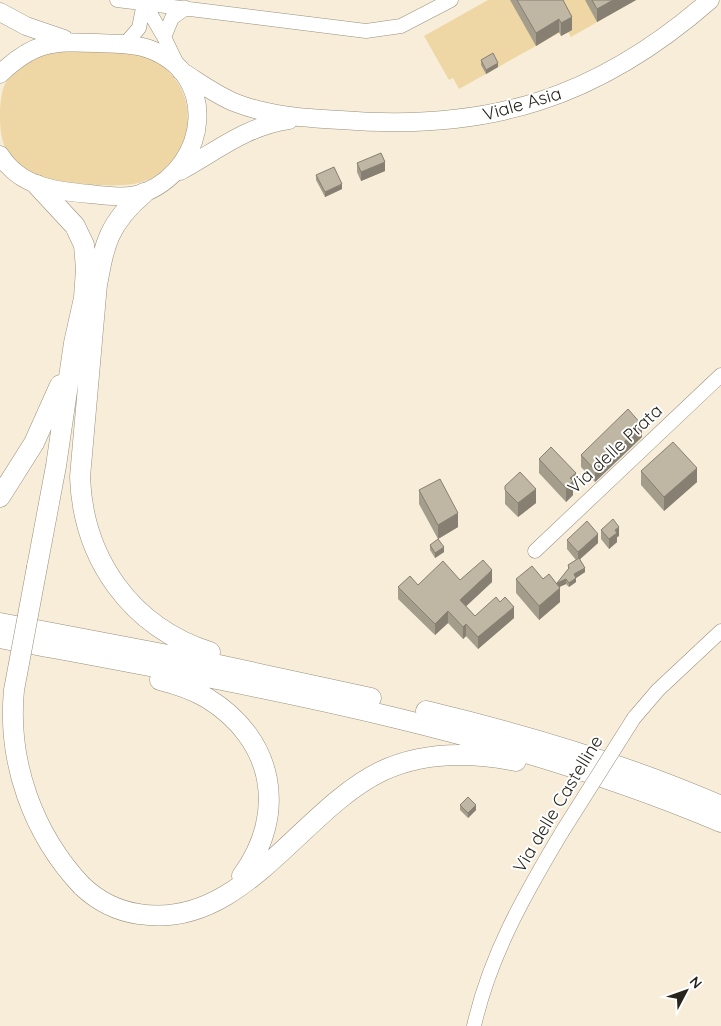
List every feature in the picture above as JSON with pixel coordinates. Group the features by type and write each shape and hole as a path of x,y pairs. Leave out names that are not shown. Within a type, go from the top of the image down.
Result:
{"highway":[{"path":"37,186 69,218 84,245 86,284 74,343 56,466 14,690 13,706 16,750 25,790 38,821 55,852 82,886 98,899 121,910 160,916 204,907 255,875 354,788 367,779 398,764 431,756 464,755 572,767"},
{"path":"56,466 67,424 106,242 125,210 144,193"},
{"path":"97,284 80,477 85,517 104,568 134,607 174,638 188,645 315,685"},
{"path":"0,497 18,471 42,427 60,385 74,343"},
{"path":"0,623 315,685 457,718 540,741 631,771 721,806"},
{"path":"0,638 357,708 492,743 572,767 721,822"},
{"path":"52,648 196,692 207,698 232,718 254,745 266,771 268,783 268,824 254,860 228,892"}],"main road":[{"name":"Viale Asia","path":"82,42 125,44 156,52 180,70 236,103 266,112 306,118 437,123 482,116 553,97 616,68 659,42 710,0"},
{"path":"0,12 38,32 82,42"},
{"path":"0,74 19,56 34,48 50,44 82,42"},
{"path":"0,52 0,62"},
{"path":"171,176 188,156 195,140 198,123 195,98 180,70"},
{"name":"Viale Asia","path":"144,193 252,129 275,122 306,118"},
{"path":"0,155 7,171 37,186 66,192 106,196 144,193"}],"street":[{"path":"117,0 366,31 401,26 451,0"},
{"path":"144,3 164,37 180,70"},
{"path":"125,44 139,28 144,3"},
{"path":"164,37 172,18 186,8"},
{"name":"Via delle Prata","path":"535,551 721,375"},
{"name":"Via delle Castelline","path":"474,1026 492,970 516,910 562,832 634,718 658,690 721,631"}],"shaded area":[{"path":"488,0 636,0 571,37 568,32 561,36 559,33 459,89 453,78 449,80 424,36"},
{"path":"55,52 125,52 143,56 159,64 169,72 180,86 186,101 188,118 186,134 180,150 171,163 158,174 142,182 121,185 80,184 54,180 34,174 24,169 10,157 1,130 0,107 6,82 17,69 35,58"}],"building":[{"path":"517,0 563,0 572,17 561,23 559,19 536,33"},
{"path":"592,0 613,0 597,9"},
{"path":"493,53 498,63 486,70 481,60"},
{"path":"381,153 385,162 361,172 357,163"},
{"path":"334,167 342,184 325,192 316,175"},
{"path":"628,409 642,425 595,470 581,455"},
{"path":"673,442 697,468 664,497 641,471"},
{"path":"551,447 576,473 570,478 573,481 566,488 539,459"},
{"path":"520,472 536,489 518,503 505,490 505,486"},
{"path":"440,479 458,513 438,525 419,490"},
{"path":"613,519 619,527 615,530 617,533 609,539 601,530"},
{"path":"587,521 598,534 578,552 567,540"},
{"path":"438,539 444,547 435,553 430,545"},
{"path":"579,558 585,568 574,574 576,578 569,583 566,579 557,583 569,568 568,565"},
{"path":"483,560 492,570 460,600 475,616 496,597 500,602 505,597 514,607 478,637 466,624 463,627 448,611 435,624 398,587 410,576 418,585 443,561 460,580"},
{"path":"532,566 543,579 549,574 560,588 539,606 516,579"},
{"path":"468,797 476,805 468,813 460,805"}]}
